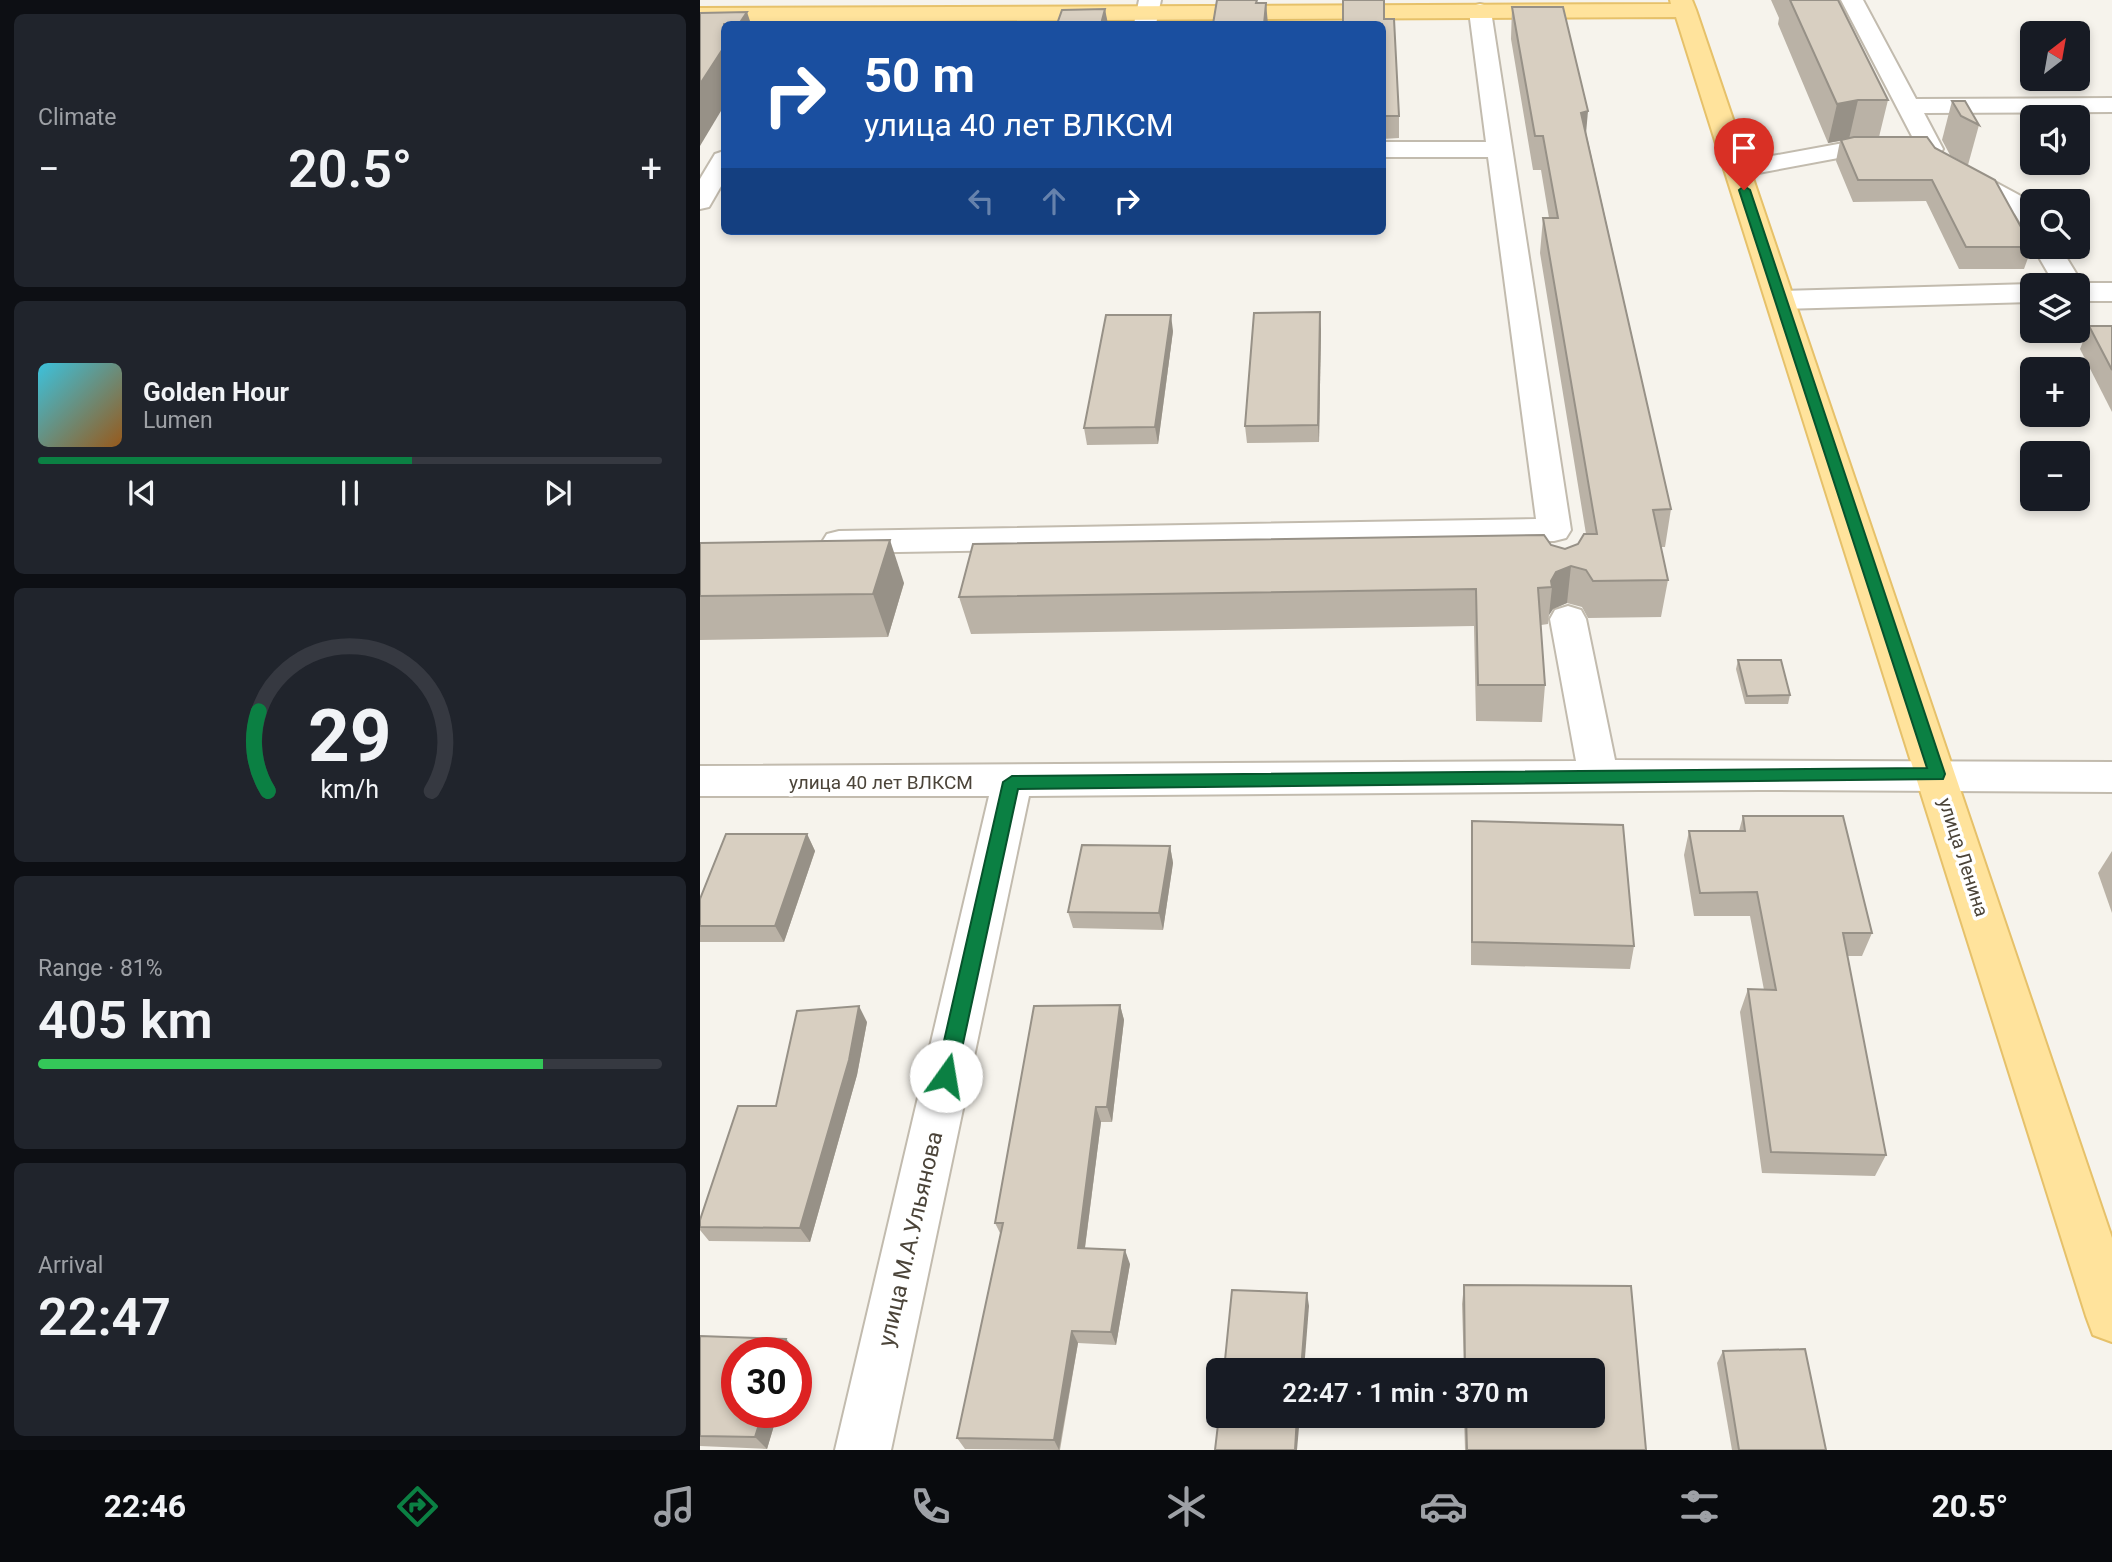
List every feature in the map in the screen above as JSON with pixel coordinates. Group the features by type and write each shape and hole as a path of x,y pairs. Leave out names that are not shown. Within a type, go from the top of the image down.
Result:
{"main road":[{"path":"700,15 1148,12 1305,18 1684,3"},
{"name":"улица Ленина","path":"1684,3 2112,1316"}],"street":[{"path":"1852,0 1939,162 2020,206"},
{"path":"811,542 1556,546 1480,11"},
{"path":"1908,106 2112,105"},
{"path":"1386,150 1500,149"},
{"path":"1737,169 1849,149 1931,149"},
{"path":"700,201 721,164"},
{"path":"2090,292 2112,292"},
{"path":"1781,300 2020,293"},
{"path":"1568,619 1599,777"},
{"name":"улица 40 лет ВЛКСМ","path":"700,781 1012,782 1937,774 2112,777"},
{"name":"улица М.А.Ульянова","path":"863,1450 1012,782"}],"building":[{"path":"1217,0 1257,0 1256,3 1266,3 1264,21 1214,21"},
{"path":"1343,0 1384,0 1384,19 1394,19 1399,116 1386,116 1386,21 1343,21"},
{"path":"1790,0 1838,0 1888,100 1858,100 1837,104"},
{"path":"1512,7 1563,7 1588,111 1581,113 1671,509 1653,510 1668,580 1593,581 1586,570 1571,566 1556,572 1551,581 1552,587 1538,588 1545,685 1478,685 1476,589 959,597 973,544 1544,535 1551,545 1565,549 1578,544 1584,534 1597,534 1543,218 1558,218 1543,136 1535,136"},
{"path":"1105,9 1102,21 1058,21 1062,10"},
{"path":"747,12 741,21 721,21 721,52 700,84 700,13"},
{"path":"1952,101 1965,101 1979,125 1961,116"},
{"path":"1854,137 1927,137 1935,148 1995,180 2020,225 2020,247 1966,247 1932,180 1858,180 1841,140"},
{"path":"1320,312 1318,425 1245,426 1254,313"},
{"path":"1106,315 1171,315 1155,427 1084,428"},
{"path":"2090,326 2112,326 2112,370 2090,328"},
{"path":"890,540 873,594 700,596 700,543"},
{"path":"1738,660 1781,660 1790,695 1747,696"},
{"path":"1743,816 1843,816 1872,933 1843,933 1886,1155 1771,1152 1748,989 1776,990 1757,892 1700,893 1689,831 1745,831"},
{"path":"1472,821 1623,825 1634,946 1472,942"},
{"path":"726,834 807,834 775,926 700,926 700,899"},
{"path":"1082,845 1170,846 1159,913 1068,912"},
{"path":"1120,1005 1107,1107 1096,1107 1078,1248 1125,1250 1111,1332 1072,1331 1054,1440 957,1438 1003,1223 995,1223 1034,1006"},
{"path":"859,1006 849,1060 800,1228 700,1227 738,1106 776,1106 797,1011"},
{"path":"1464,1285 1631,1286 1646,1450 1467,1450 1466,1428 1605,1428 1605,1358 1465,1358"},
{"path":"1232,1290 1307,1293 1302,1358 1225,1358"},
{"path":"700,1336 729,1337 721,1337 721,1428 758,1428 755,1437 700,1436"},
{"path":"1805,1349 1826,1450 1739,1450 1723,1351"},
{"path":"1218,1428 1296,1428 1295,1450 1215,1450"}],"route":[{"path":"946,1076 1012,782 1937,774 1744,190"}]}
